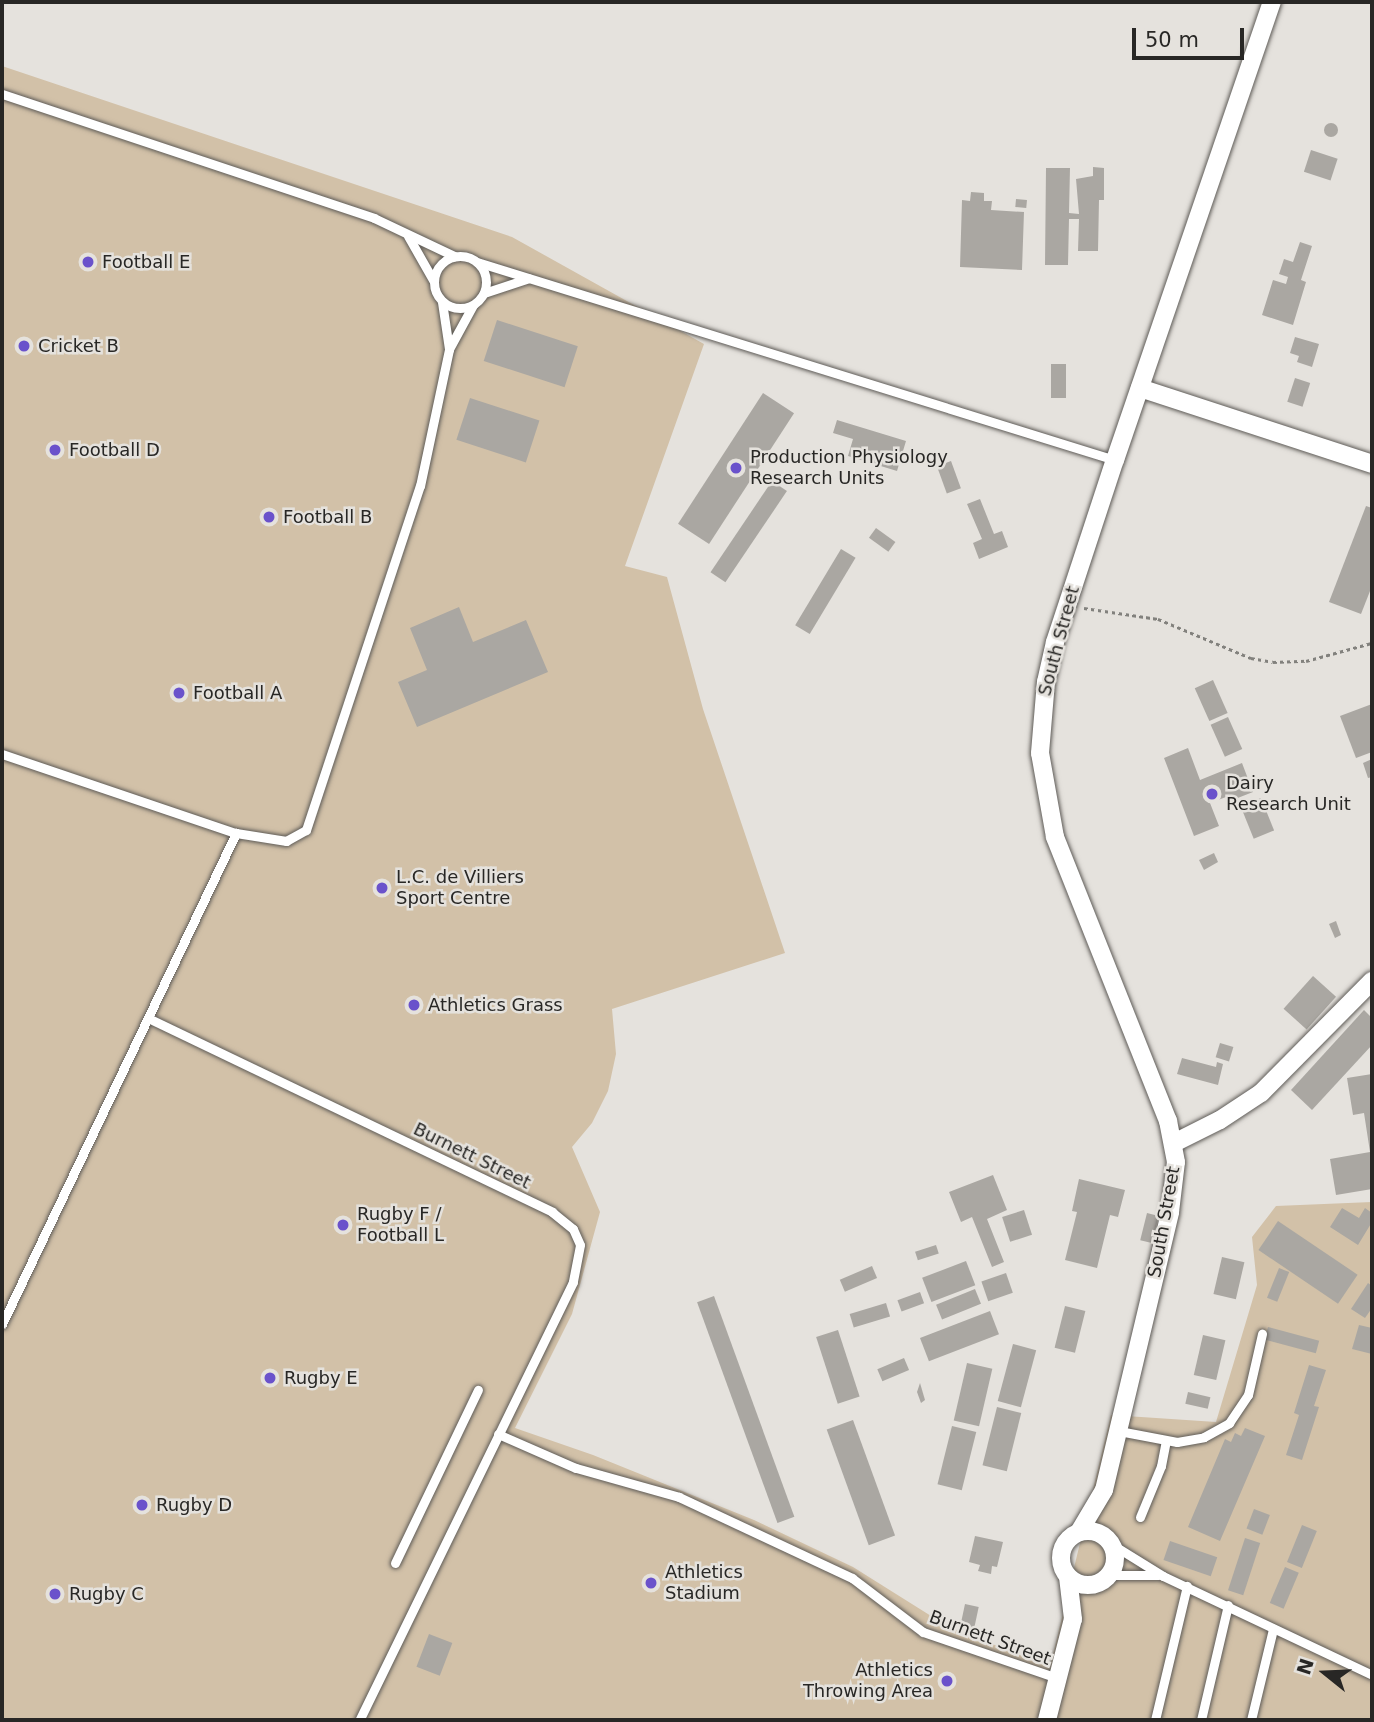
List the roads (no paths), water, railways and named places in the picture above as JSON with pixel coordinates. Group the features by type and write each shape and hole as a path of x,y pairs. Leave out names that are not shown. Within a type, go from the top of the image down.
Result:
{"street":[{"name":"South Street","path":"1079,1532 1104,1490 1119,1431 1170,1212 1175,1179 1174,1143 1125,1011 1055,837 1040,753 1046,682 1067,606 1115,460 1272,2"},
{"path":"1140,388 1372,464"},
{"path":"1174,1143 1220,1120 1261,1093 1372,981"},
{"name":"South Street","path":"1104,1490 1109,1540"},
{"path":"1047,1720 1073,1619 1068,1577 1061,1563 1063,1548 1079,1532 1092,1531 1109,1540 1116,1560 1073,1619"},
{"path":"1068,1577 1082,1585 1104,1579"}],"lane":[{"path":"2,94 374,218 454,256 470,258 1115,460"},
{"path":"407,235 433,280 437,296 442,302 457,309 473,305"},
{"path":"433,280 440,265 454,256"},
{"path":"477,262 486,276 484,293"},
{"path":"2,754 236,832 286,841 306,830 314,814 420,486 449,349 473,305 484,293 531,278"},
{"path":"442,302 449,349"},
{"path":"2,1324 150,1019 236,832"},
{"name":"Burnett Street","path":"150,1019 552,1212 573,1229 580,1245 580,1258 573,1282 359,1720"},
{"path":"1119,1431 1166,1440 1204,1437 1236,1416 1248,1395 1262,1334"},
{"path":"395,1563 478,1390"},
{"name":"Burnett Street","path":"498,1434 576,1468 679,1497 852,1578 923,1632 1057,1678"},
{"path":"1140,1517 1161,1466 1166,1440"},
{"path":"1109,1540 1163,1576 1372,1675"},
{"path":"1104,1579 1163,1576"},
{"path":"1155,1720 1187,1586"},
{"path":"1202,1720 1228,1605"},
{"path":"1251,1720 1273,1629"}],"place":[{"name":"Football E","path":"88,262"},
{"name":"Cricket B","path":"24,346"},
{"name":"Football D","path":"55,450"},
{"name":"Production Physiology Research Units","path":"736,468"},
{"name":"Football B","path":"269,517"},
{"name":"Football A","path":"179,693"},
{"name":"Dairy Research Unit","path":"1212,794"},
{"name":"L.C. de Villiers Sport Centre","path":"382,888"},
{"name":"Athletics Grass","path":"414,1005"},
{"name":"Rugby F / Football L","path":"343,1225"},
{"name":"Rugby E","path":"270,1378"},
{"name":"Rugby D","path":"142,1505"},
{"name":"Athletics Stadium","path":"651,1583"},
{"name":"Rugby C","path":"55,1594"},
{"name":"Athletics Throwing Area","path":"947,1681"}]}
